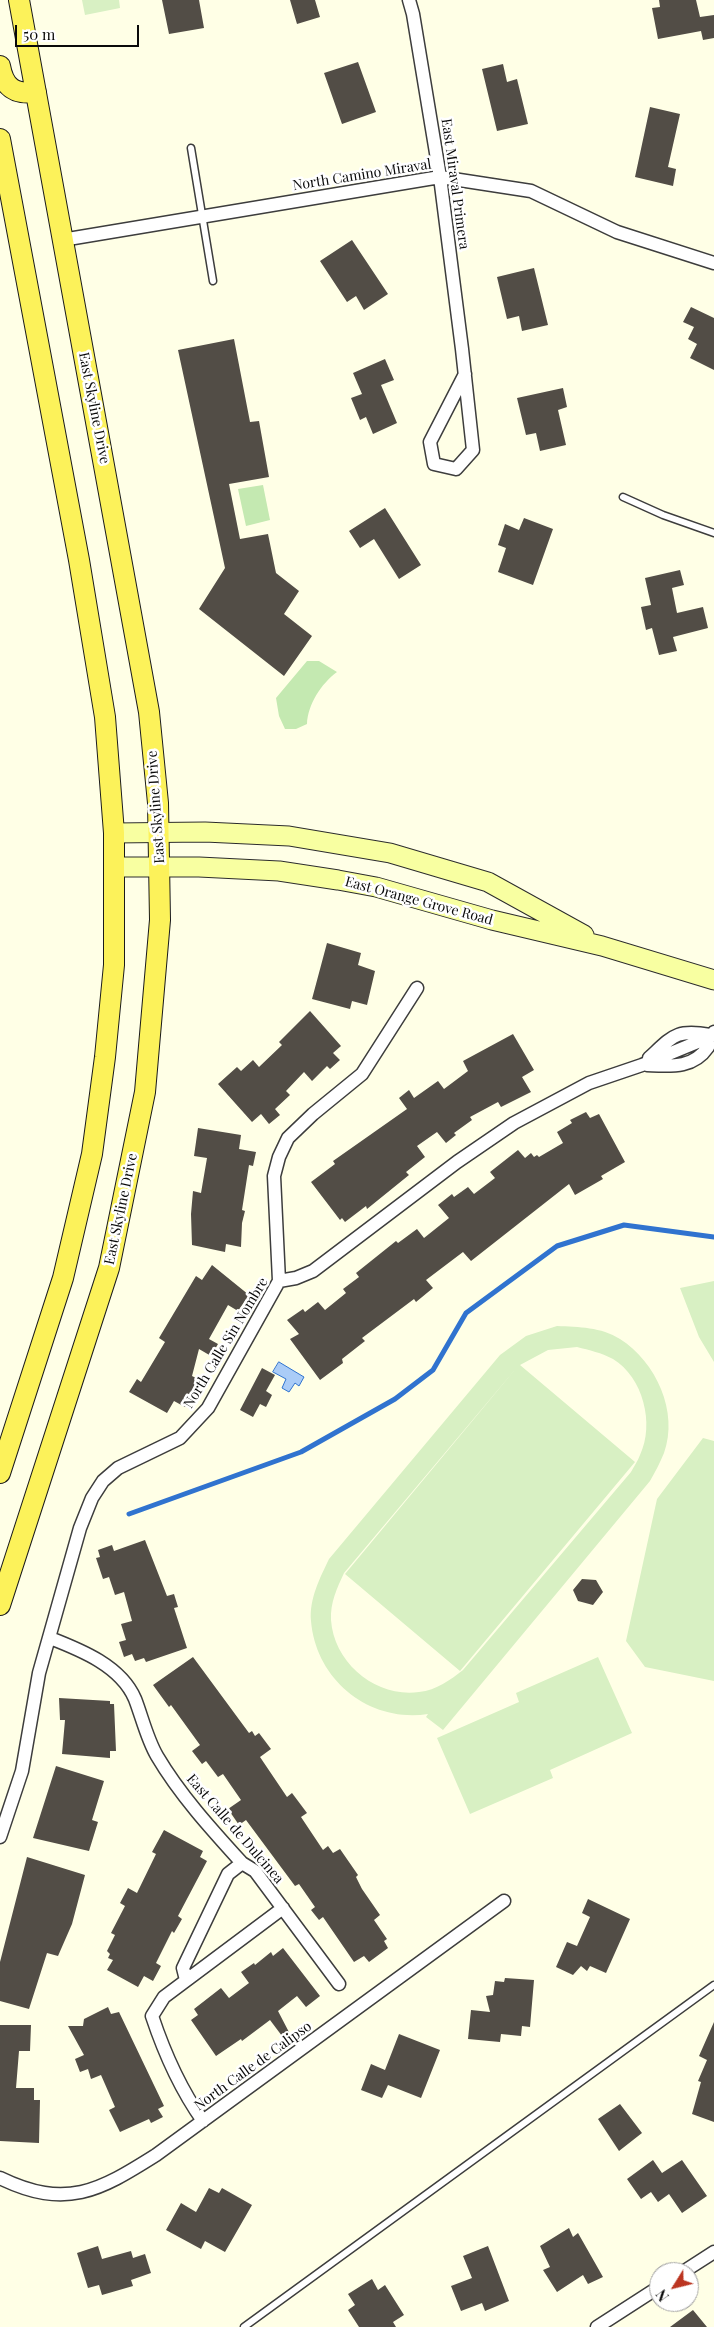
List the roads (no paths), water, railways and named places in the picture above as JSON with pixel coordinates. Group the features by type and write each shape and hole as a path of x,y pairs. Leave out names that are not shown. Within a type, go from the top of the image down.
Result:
{"main road":[{"name":"East Skyline Drive","path":"0,1605 109,1268 145,1092 160,920 159,832 148,703 19,0"},
{"path":"0,66 2,79 12,90 26,93 36,92"},
{"path":"0,139 78,551 105,717 114,833 114,965 105,1057 92,1154 62,1278 0,1473"},
{"name":"East Orange Grove Road","path":"114,833 159,832 289,836 390,853 488,882 602,946"},
{"name":"East Orange Grove Road","path":"114,867 160,866 279,871 376,887 492,920 602,946 714,980"}],"street":[{"name":"East Miraval Primera","path":"409,0 414,14 440,178 465,374 473,450 456,469 434,464 430,442 465,374"},
{"name":"North Camino Miraval","path":"62,240 440,178 532,191 618,232 714,263"},
{"path":"279,1281 274,1176 279,1157 288,1138 362,1074 418,988"},
{"name":"North Calle Sin Nombre","path":"0,1836 22,1771 39,1673 80,1528 92,1498 103,1481 118,1468 180,1438 208,1408 279,1281 296,1278 312,1271 457,1162 514,1123 589,1083 642,1065 681,1066 690,1063 708,1046 713,1034 688,1031 676,1036 642,1065"},
{"name":"East Calle de Dulcinea","path":"50,1638 72,1646 100,1661 118,1677 134,1696 156,1754 177,1786 242,1863 255,1871 339,1984"},
{"path":"186,1980 182,1968 228,1874 242,1863"},
{"name":"North Calle de Calipso","path":"0,2178 27,2190 61,2195 86,2192 115,2181 203,2121 504,1900"},
{"path":"203,2121 193,2107 158,2034 152,2016 164,1997 283,1908"},
{"path":"698,2262 714,2252"},
{"path":"597,2327 649,2294"}],"lane":[{"path":"191,148 213,281"},
{"path":"623,497 663,515 714,533"},
{"path":"244,2327 714,1985"}],"water":[{"path":"279,1362 304,1377 299,1386 295,1383 289,1392 282,1388 286,1379 273,1372"}],"waterway":[{"path":"129,1514 301,1452 395,1399 433,1370 466,1313 557,1246 624,1225 714,1237"}]}
